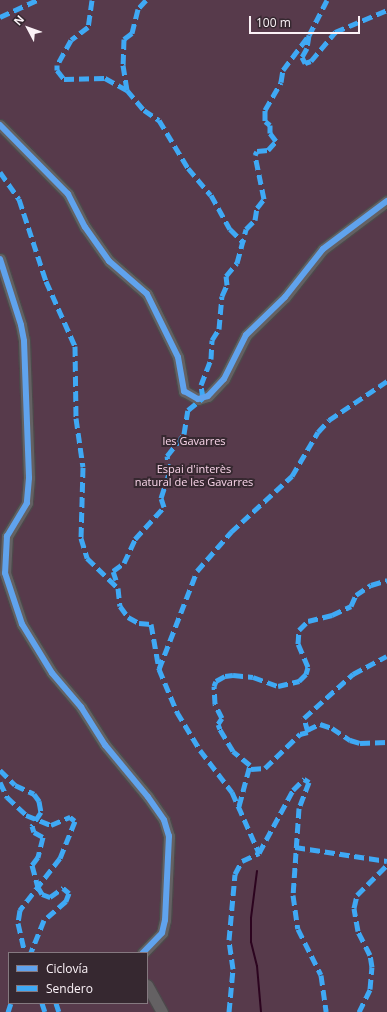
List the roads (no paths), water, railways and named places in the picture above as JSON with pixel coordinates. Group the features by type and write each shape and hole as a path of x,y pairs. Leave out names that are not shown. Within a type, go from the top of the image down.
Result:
{"street":[{"path":"0,125 68,194 88,233 109,261 147,294 178,357 184,391 198,400 208,396 224,379 246,335 285,297 322,248 387,201"},
{"path":"0,259 21,325 24,341 29,478 27,503 7,536 5,573 22,624 52,673 81,706 105,745 148,797 164,820 169,836 165,920 162,932 144,952"},
{"path":"148,987 162,1012"}],"waterway":[{"path":"257,871 251,918 251,942 257,966 261,1012"}],"park label":[{"name":"les Gavarres","path":"194,441"},
{"name":"Espai d'interès natural de les Gavarres","path":"194,476"}]}
